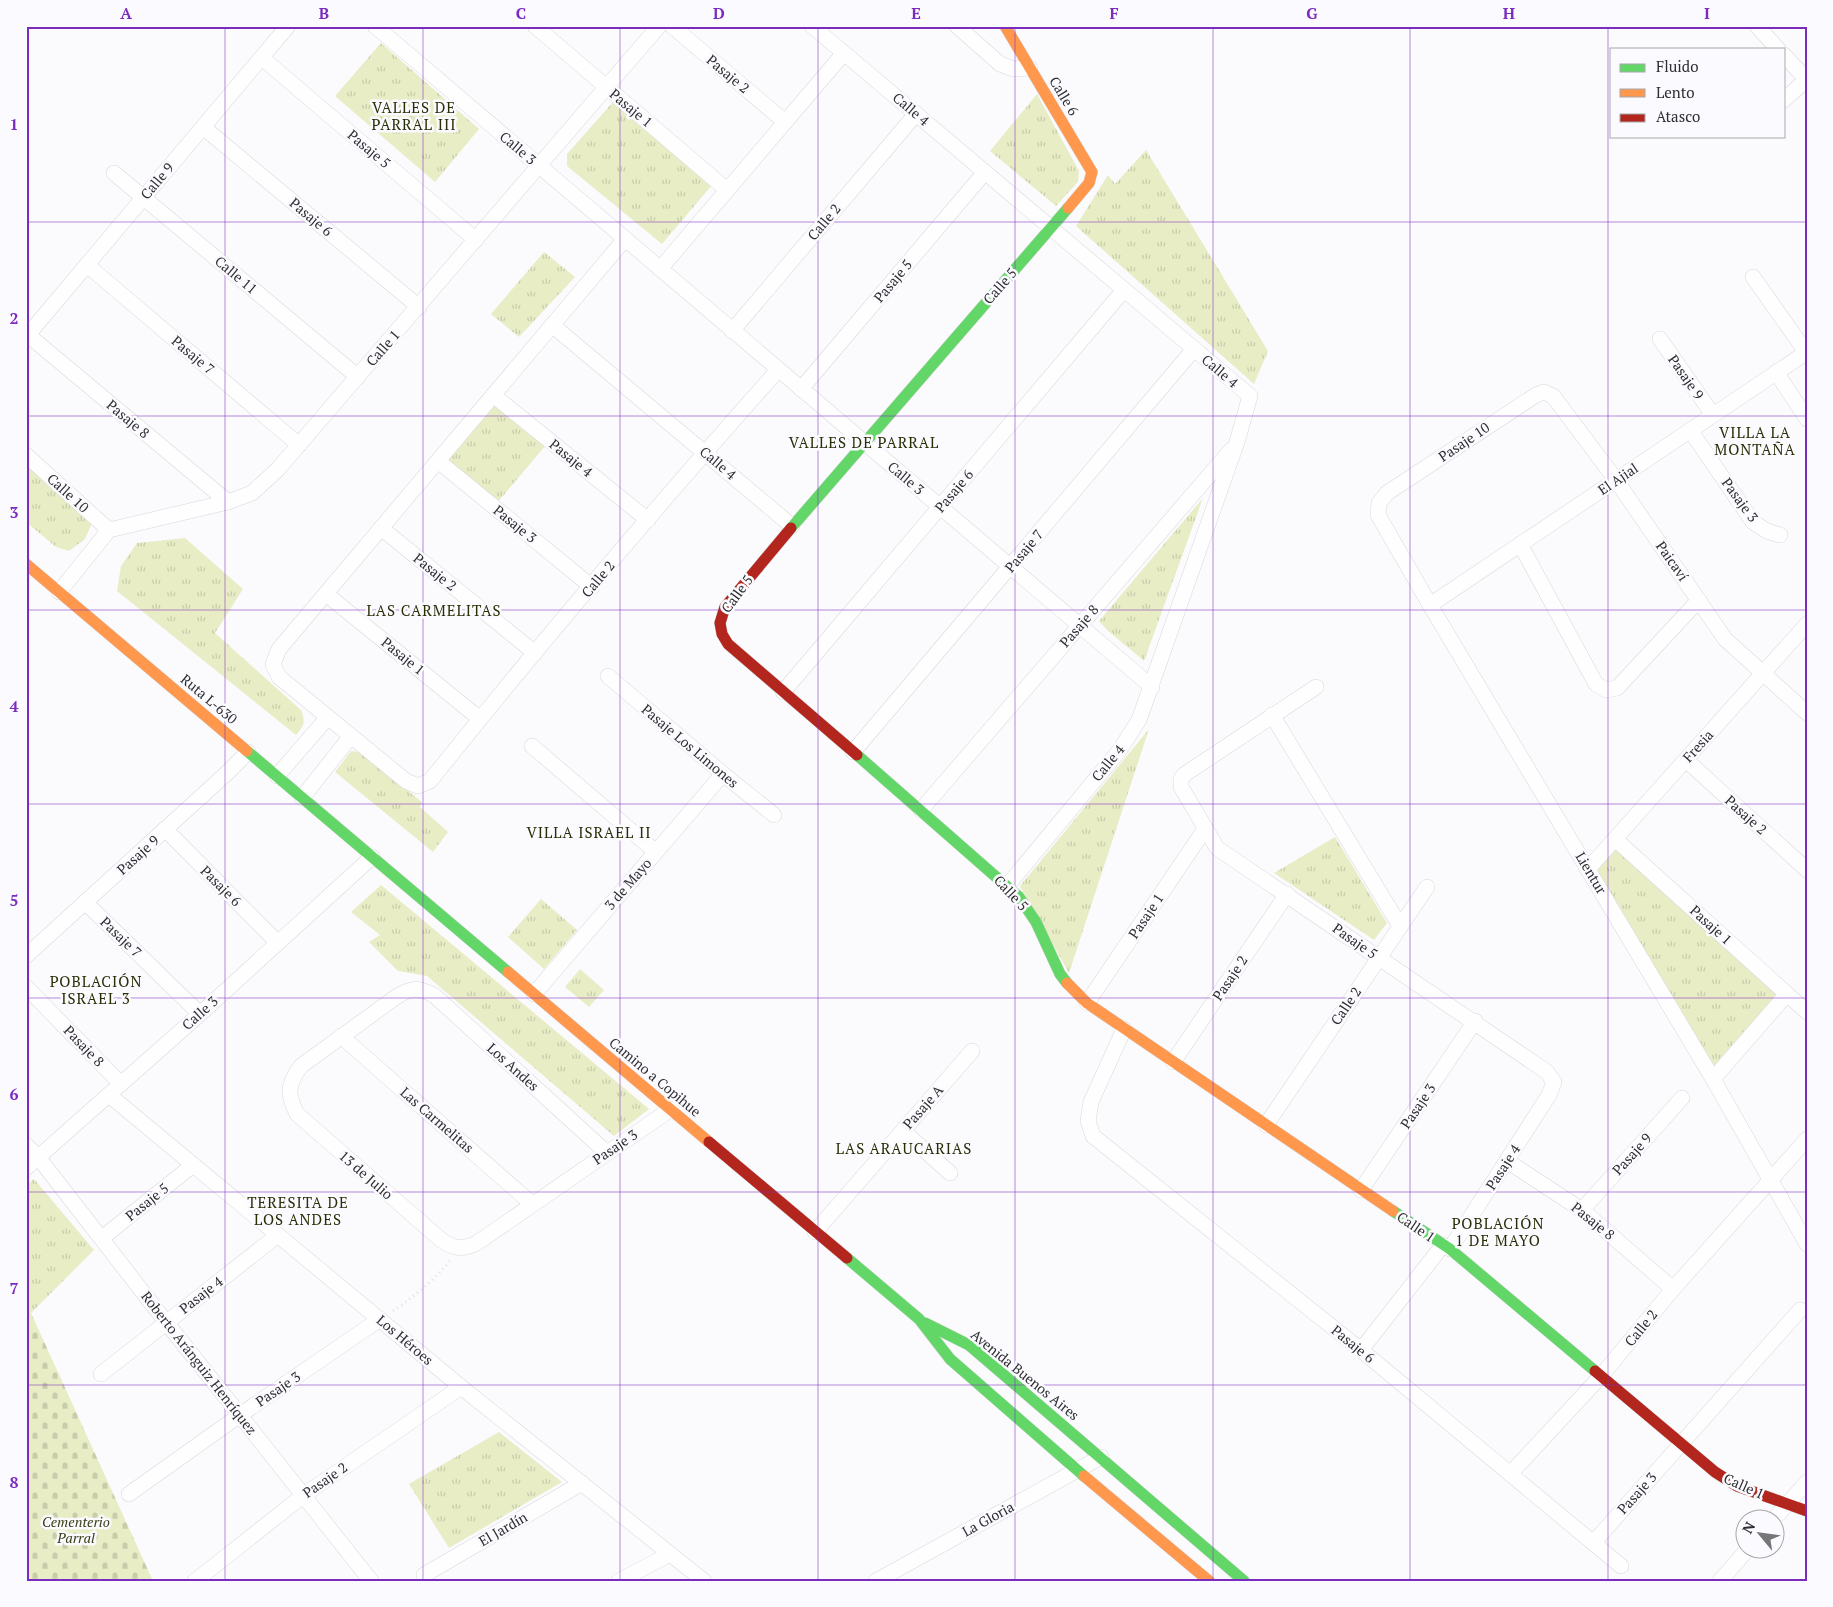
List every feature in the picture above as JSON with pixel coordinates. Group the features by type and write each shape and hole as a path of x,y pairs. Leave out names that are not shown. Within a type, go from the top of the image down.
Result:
{"street":[{"name":"Calle 9","path":"27,336 288,26"},
{"name":"Calle 3","path":"375,26 1152,687"},
{"name":"Pasaje 1","path":"535,26 727,190"},
{"name":"Calle 1","path":"109,530 228,502 252,493 278,469 299,445 658,26"},
{"name":"Pasaje 2","path":"672,26 785,122"},
{"name":"Calle 4","path":"812,26 1250,396 1237,442 1139,720 1129,737 1007,886"},
{"path":"957,26 1000,64 1013,69 1030,68"},
{"name":"Calle 6","path":"1005,26 1092,172 1088,183"},
{"path":"1757,26 1777,48"},
{"path":"660,269 844,53"},
{"path":"1786,57 1807,79 1786,98"},
{"name":"Pasaje 5","path":"262,58 476,240"},
{"name":"Calle 2","path":"732,330 916,114"},
{"name":"Pasaje 6","path":"203,127 419,306"},
{"name":"Pasaje 5","path":"801,389 985,172"},
{"name":"Calle 11","path":"114,173 358,377"},
{"name":"Calle 5","path":"1087,1003 1060,974 1036,922 1019,897 728,644 721,631 720,623 724,608 728,602 1088,183"},
{"path":"302,798 351,736 279,677 273,664 279,649 625,239"},
{"name":"Pasaje 7","path":"86,265 299,445"},
{"path":"1753,277 1806,352"},
{"name":"Pasaje 6","path":"783,692 1124,290"},
{"name":"Calle 4","path":"552,325 792,526"},
{"name":"Pasaje 8","path":"27,336 228,502"},
{"name":"Pasaje 9","path":"1660,339 1713,415"},
{"name":"Pasaje 7","path":"853,752 1194,349"},
{"name":"El Ajial","path":"1430,605 1806,352"},
{"name":"Calle 2","path":"351,736 406,781 418,786 430,781 535,653 705,452 778,370"},
{"path":"1776,372 1807,419"},
{"name":"Pasaje 10","path":"1379,503 1387,493 1536,395 1544,392 1553,396"},
{"name":"Pasaje 4","path":"493,395 648,520"},
{"name":"Paicaví","path":"1553,396 1616,480 1725,639 1807,713"},
{"name":"Pasaje 3","path":"1690,430 1754,522 1767,531 1780,535"},
{"name":"Pasaje 8","path":"921,810 1237,442"},
{"name":"Calle 10","path":"26,456 109,530"},
{"name":"Pasaje 3","path":"438,461 592,587"},
{"name":"Lientur","path":"1379,503 1378,514 1430,605 1713,1079 1807,1244"},
{"name":"Pasaje 2","path":"381,528 535,653"},
{"path":"59,592 109,530"},
{"path":"1520,544 1596,684 1606,690 1617,688 1699,600"},
{"name":"Ruta L-630","path":"26,564 372,857"},
{"name":"Pasaje 1","path":"326,594 480,719"},
{"name":"Fresia","path":"1588,869 1807,624"},
{"name":"Pasaje Los Limones","path":"608,676 774,815"},
{"path":"1316,687 1272,715 1400,926"},
{"name":"Pasaje 5","path":"1272,715 1185,774 1181,780 1181,787 1217,848 1475,1021 1547,1072 1554,1082"},
{"path":"277,776 328,717"},
{"path":"532,746 656,852"},
{"name":"Pasaje 9","path":"26,956 248,752"},
{"name":"Pasaje 2","path":"1686,760 1807,870"},
{"name":"3 de Mayo","path":"534,994 723,774"},
{"name":"Pasaje 6","path":"166,829 277,942"},
{"name":"Pasaje 1","path":"1087,1003 1205,829"},
{"name":"Pasaje 1","path":"1615,839 1807,1012"},
{"name":"Calle 3","path":"26,1168 200,1014 372,857"},
{"name":"Camino a Copihue","path":"372,857 918,1319"},
{"name":"Calle 2","path":"1266,1125 1427,887"},
{"name":"Pasaje 2","path":"1173,1062 1288,894"},
{"name":"Pasaje 7","path":"85,902 200,1014"},
{"name":"Pasaje 8","path":"26,988 121,1084"},
{"name":"Los Andes","path":"341,1036 396,997 415,988 425,990 436,996 607,1153"},
{"path":"1713,1079 1787,994"},
{"name":"Calle 1","path":"1087,1003 1447,1247 1726,1480 1807,1511"},
{"name":"Pasaje 3","path":"1361,1190 1475,1021"},
{"name":"Pasaje 6","path":"1124,1029 1091,1102 1088,1121 1093,1136 1361,1350 1621,1566"},
{"name":"13 de Julio","path":"341,1036 301,1066 292,1078 290,1100 297,1114 440,1239 449,1246 459,1248"},
{"name":"Las Carmelitas","path":"341,1036 532,1204"},
{"name":"Pasaje A","path":"815,1232 972,1051"},
{"name":"Pasaje 4","path":"1361,1350 1447,1247 1549,1095 1554,1082"},
{"name":"Los Héroes","path":"108,1095 461,1387 704,1581"},
{"name":"Pasaje 9","path":"1582,1210 1682,1098"},
{"name":"Pasaje 3","path":"459,1248 468,1248 477,1243 671,1109"},
{"path":"903,1131 950,1172"},
{"name":"Calle 2","path":"1510,1474 1602,1376 1673,1289 1807,1139"},
{"name":"Roberto Aránguiz Henríquez","path":"26,1145 38,1157 371,1581"},
{"name":"Pasaje 8","path":"1506,1161 1582,1210 1673,1289"},
{"name":"Pasaje 5","path":"102,1238 193,1165"},
{"name":"Pasaje 4","path":"101,1374 278,1235"},
{"path":"1682,1444 1800,1310"},
{"path":"918,1319 950,1359 1209,1581"},
{"name":"Avenida Buenos Aires","path":"918,1319 969,1345 1244,1581"},
{"name":"Pasaje 3","path":"129,1494 240,1415 380,1320"},
{"name":"Pasaje 2","path":"195,1581 304,1495 461,1387"},
{"name":"Pasaje 3","path":"1593,1543 1682,1444"},
{"name":"La Gloria","path":"876,1581 1101,1457"},
{"path":"1782,1510 1807,1482"},
{"name":"El Jardín","path":"424,1575 582,1483"},
{"path":"619,1581 670,1554"},
{"path":"1720,1581 1738,1560"}],"path":[{"path":"380,1320 421,1291 436,1277 459,1248"}],"green space":[{"path":"381,43 479,129 435,182 335,96"},
{"path":"1037,94 1079,171 1078,182 1056,206 990,151"},
{"path":"613,102 712,185 662,244 567,166 567,154"},
{"path":"1146,150 1268,351 1254,384 1076,226 1108,175 1115,184"},
{"path":"544,252 575,277 519,337 491,314"},
{"path":"494,401 546,445 497,503 445,461"},
{"path":"26,462 93,521 85,539 69,551 56,547 26,522"},
{"path":"1203,498 1144,661 1099,621"},
{"path":"185,538 243,589 215,633 301,710 303,723 296,735 117,591 121,566 137,543"},
{"path":"1149,729 1069,973 1020,886"},
{"path":"351,751 360,752 422,802 420,807 448,832 433,852 335,772"},
{"path":"1335,837 1387,923 1374,940 1274,873"},
{"path":"1615,846 1781,994 1714,1072 1594,869"},
{"path":"381,885 649,1109 614,1136 427,976 398,971 369,942 380,935 351,912"},
{"path":"541,899 577,930 544,969 508,937"},
{"path":"580,969 604,990 589,1007 565,987"},
{"path":"34,1179 94,1250 31,1313 26,1302 26,1185"},
{"name":"Cementerio Parral","path":"26,1302 31,1313 153,1581 26,1581"},
{"path":"499,1432 562,1482 449,1548 409,1484"}],"traffic: fast":[{"path":"791,528 1068,208"},
{"path":"247,751 508,972"},
{"path":"857,755 1019,897 1036,922 1060,974 1067,983"},
{"path":"1393,1211 1450,1249 1595,1371"},
{"path":"847,1258 919,1319 950,1359 1084,1476"},
{"path":"925,1323 969,1345 1244,1581"}],"traffic: slow":[{"path":"1005,26 1092,172 1089,183 1068,208"},
{"path":"26,564 247,751"},
{"path":"508,972 709,1142"},
{"path":"1067,983 1087,1003 1393,1211"},
{"path":"1084,1476 1209,1581"}],"traffic: jam":[{"path":"791,528 725,607 720,623 722,634 728,644 857,755"},
{"path":"709,1142 847,1258"},
{"path":"1595,1371 1715,1472 1737,1486 1807,1511"}],"district":[{"name":"VALLES DE PARRAL III","path":"414,116"},
{"name":"VILLA LA MONTAÑA","path":"1755,442"},
{"name":"VALLES DE PARRAL","path":"864,443"},
{"name":"LAS CARMELITAS","path":"434,611"},
{"name":"VILLA ISRAEL II","path":"589,833"},
{"name":"POBLACIÓN ISRAEL 3","path":"96,990"},
{"name":"LAS ARAUCARIAS","path":"904,1149"},
{"name":"TERESITA DE LOS ANDES","path":"298,1212"},
{"name":"POBLACIÓN 1 DE MAYO","path":"1498,1232"}]}
